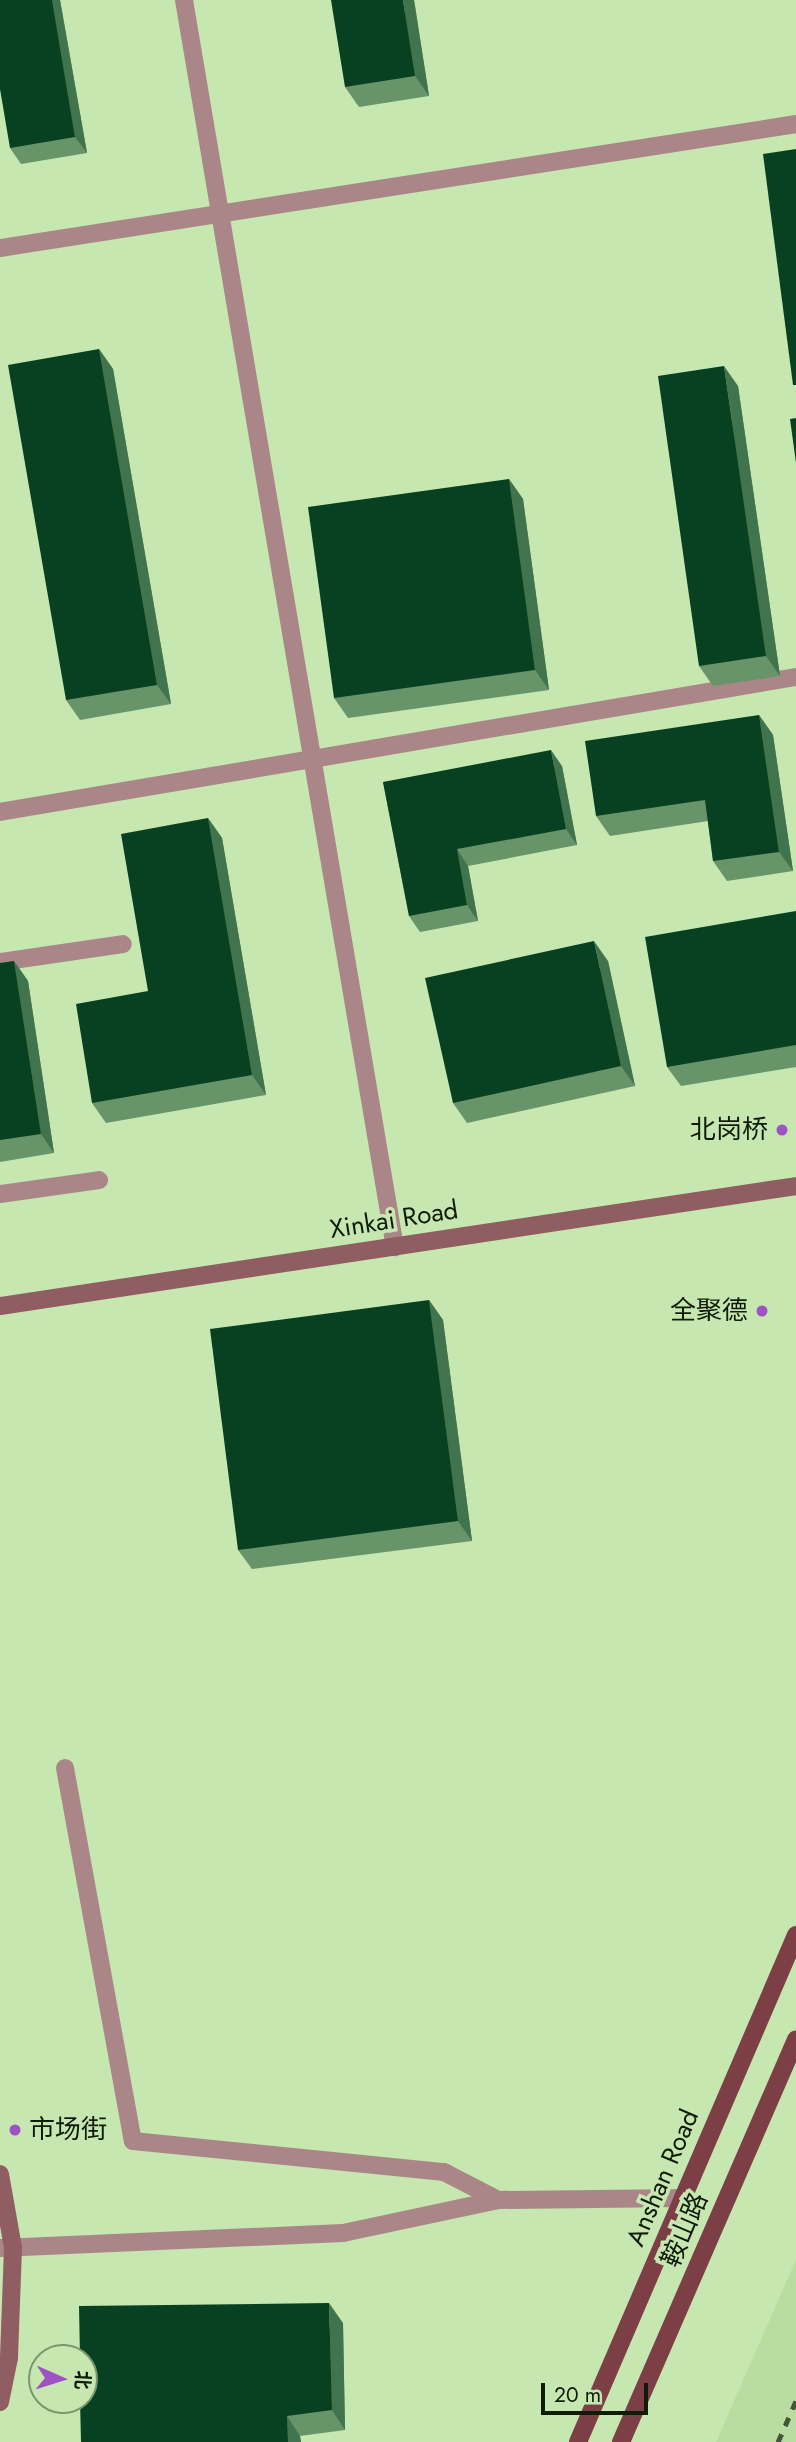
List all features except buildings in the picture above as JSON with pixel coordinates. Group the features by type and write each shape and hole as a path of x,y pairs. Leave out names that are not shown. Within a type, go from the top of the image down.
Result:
{"main road":[{"name":"Xinkai Road","path":"0,1306 796,1186"},
{"name":"Anshan Road","path":"578,2442 796,1935"},
{"name":"鞍山路","path":"621,2442 796,2039"},
{"path":"0,2174 6,2248 9,2358 0,2402"}],"street":[{"path":"184,0 395,1247"},
{"path":"0,248 796,124"},
{"path":"0,812 796,677"},
{"path":"0,962 123,944"},
{"path":"0,1194 99,1180"},
{"path":"65,1768 133,2141 444,2172 498,2200"},
{"path":"6,2248 343,2233 498,2200 683,2198"}],"shaded area":[{"path":"796,2260 796,2442 716,2442"}],"railway":[{"path":"778,2442 796,2401"}],"place":[{"name":"北岗桥","path":"782,1130"},
{"name":"全聚德","path":"762,1311"},
{"name":"市场街","path":"15,2130"}]}
